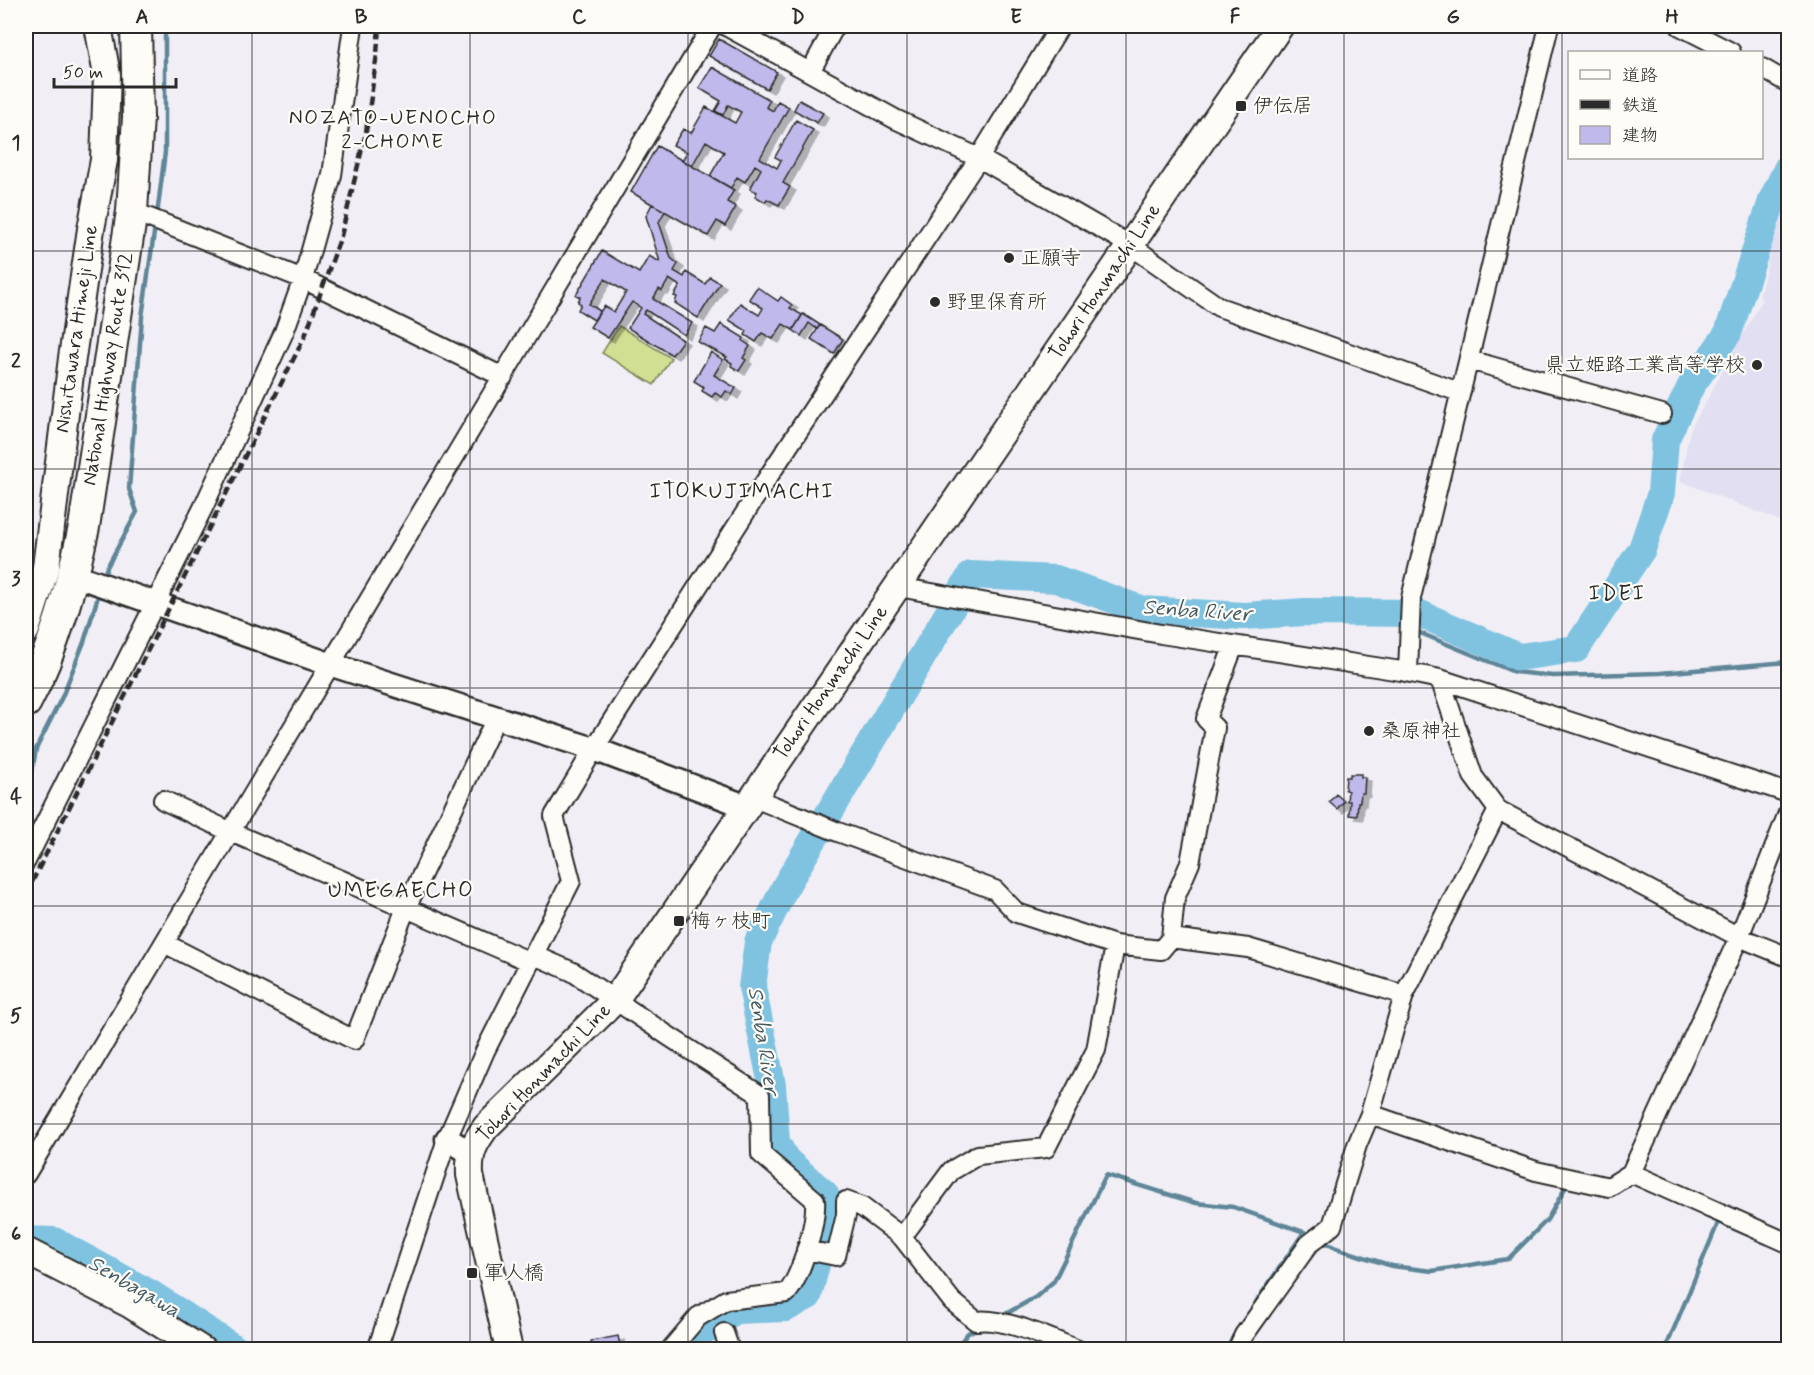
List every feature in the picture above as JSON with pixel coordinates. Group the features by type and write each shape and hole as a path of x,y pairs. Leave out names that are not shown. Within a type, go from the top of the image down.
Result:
{"highway":[{"name":"National Highway Route 312","path":"26,702 41,674 48,567 84,527 132,212 138,117 136,26"}],"main road":[{"name":"Nishitawara Himeji Line","path":"26,630 48,567 75,335 104,160 107,75 98,26"},
{"name":"Tohori Honmachi Line","path":"508,1350 470,1176 473,1145 486,1127 615,1000 1280,26"},
{"path":"26,1251 131,1305 202,1350"}],"street":[{"path":"26,861 203,508 284,332 303,279 332,175 353,26"},
{"path":"26,1174 712,26"},
{"path":"726,26 895,119 980,158 1131,246 1219,307 1459,392"},
{"path":"810,72 835,26"},
{"path":"377,1350 447,1139 485,1051 571,881 554,816 594,749 777,464 980,158 1060,26"},
{"path":"1408,672 1411,598 1549,26"},
{"path":"1680,26 1729,51"},
{"path":"1763,69 1788,83"},
{"path":"132,212 303,279 503,377"},
{"path":"1469,360 1662,414"},
{"path":"48,567 332,665 816,823 995,890 1017,913 1114,945 1161,950 1170,938 1175,898 1190,862 1215,728 1206,719 1234,645"},
{"path":"898,587 1161,634 1440,678 1788,793"},
{"path":"1440,678 1473,776 1498,810 1739,937 1788,957"},
{"path":"164,943 354,1040 406,908 496,718"},
{"path":"163,800 525,960 534,955"},
{"path":"1238,1350 1244,1335 1309,1244 1332,1226 1357,1145 1370,1114 1404,995 1498,810"},
{"path":"1370,1114 1536,1171 1609,1187 1631,1173 1739,937 1788,813"},
{"path":"1170,938 1248,948 1404,995"},
{"path":"902,1237 951,1171 978,1155 1046,1148 1096,1050 1114,945"},
{"path":"534,955 573,972 760,1095 762,1154 815,1200 816,1210 806,1250 795,1283 787,1293 726,1300 698,1317 670,1350"},
{"path":"447,1139 471,1153"},
{"path":"1631,1173 1788,1243"},
{"path":"806,1250 836,1256 846,1215 846,1201 862,1207 902,1237 952,1301 976,1320 989,1319 1004,1323 1078,1350"}],"shaded area":[{"name":"県立姫路工業高等学校","path":"1788,199 1788,524 1680,481 1690,430 1762,300 1759,297 1778,223"}],"green space":[{"path":"619,326 671,358 654,385 602,353"}],"building":[{"path":"719,39 777,72 767,89 709,56"},
{"path":"712,67 770,100 766,107 773,111 778,101 789,107 760,158 777,168 781,160 775,157 796,120 813,130 783,183 790,187 779,205 767,199 765,202 755,196 757,192 750,189 761,169 755,165 745,182 737,177 731,188 710,176 724,152 706,141 692,166 682,161 687,152 673,145 683,129 691,133 706,107 735,123 741,112 728,105 723,115 715,111 721,101 699,88"},
{"path":"799,100 823,113 817,123 794,110"},
{"path":"657,146 734,190 727,202 736,207 725,226 717,221 708,236 631,192"},
{"path":"652,204 665,211 659,222 671,258 678,264 674,271 684,277 686,272 705,284 710,277 720,283 698,318 675,303 677,297 674,296 680,286 669,279 662,291 659,289 653,299 692,323 684,335 646,310 643,314 683,340 672,355 628,328 641,308 632,302 608,338 590,327 604,306 614,312 626,292 605,279 589,304 600,311 594,320 578,310 581,304 578,302 580,297 576,295 602,251 639,273 649,256 660,262 646,216"},
{"path":"757,287 778,301 781,297 792,305 790,308 802,315 793,330 783,324 773,339 762,333 756,342 745,335 747,331 729,320 740,303 759,315 763,308 749,299"},
{"path":"803,314 820,325 817,329 809,323 801,336 793,330"},
{"path":"721,324 744,338 743,341 750,346 743,358 746,360 739,371 725,359 727,357 698,342 706,328 715,333"},
{"path":"820,325 843,339 834,354 811,339"},
{"path":"711,352 723,360 714,375 736,388 732,395 726,391 722,397 715,393 712,397 702,391 704,387 694,381"},
{"path":"1350,774 1361,774 1361,777 1365,777 1364,793 1361,793 1360,802 1358,802 1357,816 1349,815 1350,801 1347,801 1348,791 1345,790 1346,777 1350,777"},
{"path":"1336,794 1344,801 1337,809 1329,802"},
{"path":"618,1336 621,1350 592,1350 591,1341"}],"waterway":[{"path":"157,215 165,152 165,26"},
{"name":"Senba River","path":"687,1350 697,1335 736,1310 786,1308 808,1296 829,1213 825,1194 786,1160 776,1142 772,1085 752,987 758,942 785,887 971,575 1056,579 1143,610 1244,616 1305,612 1418,613 1519,657 1576,649 1642,549 1661,493 1665,440 1691,386 1728,333 1773,198 1788,167"},
{"path":"103,579 107,567 137,512 129,489 142,317 155,226"},
{"path":"26,791 30,783 36,749 62,697 84,642 100,590"},
{"path":"1305,612 1356,621 1394,623 1405,627"},
{"path":"1413,630 1514,672 1553,676 1660,673 1788,662"},
{"path":"1002,1316 1036,1297 1054,1281 1106,1175 1196,1203 1233,1207 1304,1232"},
{"path":"1320,1240 1336,1248 1392,1266 1432,1271 1508,1259 1547,1220 1568,1183"},
{"path":"1705,1216 1766,1243"},
{"path":"1665,1350 1718,1223"},
{"path":"1256,1302 1304,1232 1312,1236"},
{"name":"Senbagawa","path":"26,1240 54,1241 151,1294 237,1350"},
{"path":"954,1350 968,1333 978,1328"},
{"path":"1225,1350 1237,1331"}],"railway":[{"path":"26,894 305,336 341,236 366,132 379,26"}],"place":[{"name":"伊伝居","path":"1241,106"},
{"name":"正願寺","path":"1009,258"},
{"name":"野里保育所","path":"935,302"},
{"name":"県立姫路工業高等学校","path":"1757,365"},
{"name":"桑原神社","path":"1369,731"},
{"name":"梅ヶ枝町","path":"679,921"},
{"name":"軍人橋","path":"472,1273"}],"district":[{"name":"NOZATO-UENOCHO 2-CHOME","path":"393,130"},
{"name":"ITOKUJIMACHI","path":"742,492"},
{"name":"IDEI","path":"1617,594"},
{"name":"UMEGAECHO","path":"401,891"}]}
